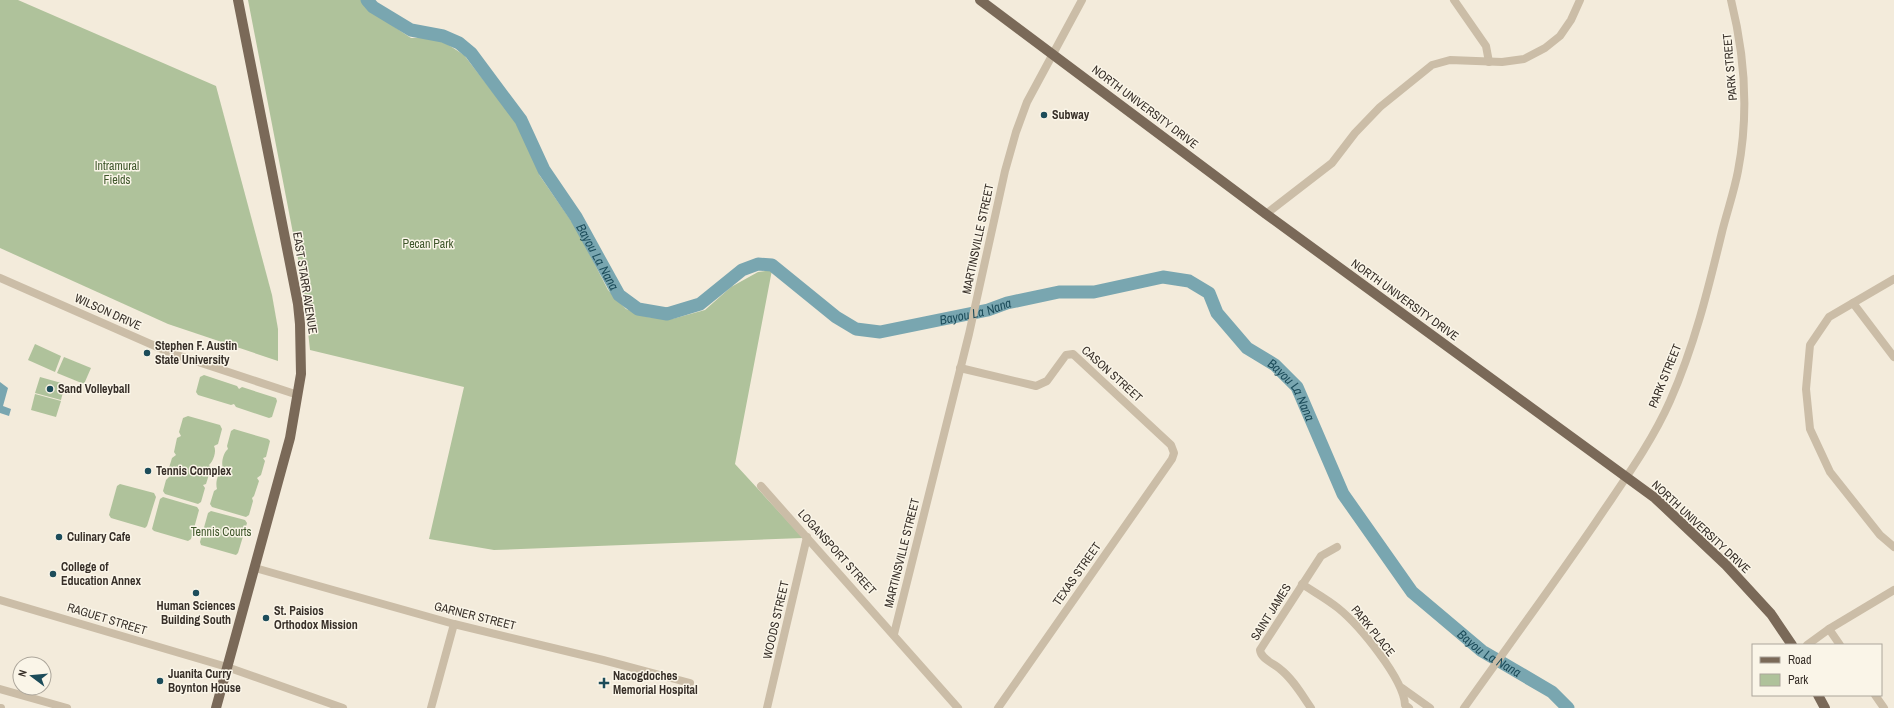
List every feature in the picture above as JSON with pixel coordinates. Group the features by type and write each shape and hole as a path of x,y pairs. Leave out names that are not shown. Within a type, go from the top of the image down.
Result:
{"main road":[{"name":"EAST STARR AVENUE","path":"216,708 290,438 302,363 298,304 238,0"},
{"name":"NORTH UNIVERSITY DRIVE","path":"980,0 1266,214 1655,498 1726,564 1771,614 1791,644"},
{"path":"1819,696 1825,708"}],"street":[{"name":"MARTINSVILLE STREET","path":"894,634 969,334 1005,171 1016,132 1027,102 1082,0"},
{"path":"1454,0 1486,46 1489,62"},
{"path":"1266,214 1332,163 1355,133 1380,107 1432,65 1450,60 1511,62 1524,59 1552,43 1566,28 1580,0"},
{"name":"PARK STREET","path":"1464,708 1581,544 1626,478 1669,402 1686,361 1708,291 1738,171 1745,105 1743,65 1738,25 1731,0"},
{"name":"WILSON DRIVE","path":"0,278 171,353 298,395"},
{"path":"1894,279 1829,318 1810,345 1806,389 1810,429 1830,472 1880,535 1894,547"},
{"path":"1854,303 1894,356"},
{"name":"CASON STREET","path":"960,368 1036,386 1047,381 1066,355 1073,354 1171,445 1174,453"},
{"name":"TEXAS STREET","path":"998,708 1172,459 1174,453"},
{"name":"LOGANSPORT STREET","path":"761,486 894,634 958,708"},
{"name":"WOODS STREET","path":"767,708 807,537"},
{"name":"SAINT JAMES","path":"1311,708 1291,679 1280,668 1263,656 1260,650 1302,584 1322,556 1336,547"},
{"name":"GARNER STREET","path":"255,568 454,624 603,660 690,683"},
{"name":"PARK PLACE","path":"1302,584 1337,607 1356,626 1400,686 1411,696 1430,708"},
{"path":"1808,644 1829,629 1894,590"},
{"name":"RAGUET STREET","path":"0,600 227,667 343,708"},
{"path":"431,708 454,624"},
{"path":"1829,629 1839,644"},
{"name":"PARK PLACE","path":"1400,686 1406,707"},
{"path":"0,689 67,708"},
{"path":"1406,707 1411,696"},
{"path":"1876,696 1884,708"}],"green space":[{"name":"Intramural Fields","path":"0,0 18,0 216,86 272,295 278,329 278,361 168,324 0,248"},
{"name":"Pecan Park","path":"248,0 361,0 369,10 411,38 434,38 464,55 495,95 506,104 519,125 540,176 576,228 608,290 626,309 647,317 672,319 705,310 731,287 758,272 772,270 735,464 803,538 494,550 429,539 464,387 310,350 303,285"},
{"path":"35,344 61,356 55,372 28,360"},
{"path":"64,357 91,368 84,384 57,373"},
{"path":"204,375 237,386 239,389 242,387 276,398 277,401 272,417 269,418 236,407 234,404 231,405 198,395 196,392 200,377"},
{"name":"Sand Volleyball","path":"40,377 65,384 61,400 35,393"},
{"name":"Sand Volleyball","path":"35,394 61,401 56,417 31,410"},
{"name":"Tennis Courts","path":"188,416 220,425 222,429 218,444 214,446 214,456 209,465 211,468 206,484 203,485 205,488 201,502 198,504 165,494 163,491 166,480 170,476 168,471 172,458 176,455 174,452 177,438 181,436 179,432 183,418"},
{"name":"Tennis Courts","path":"234,429 268,439 270,441 266,457 263,458 265,461 261,475 257,478 259,481 252,498 253,501 249,515 246,517 212,507 210,504 214,491 217,489 217,478 223,469 223,458 228,449 227,446 231,431"},
{"path":"120,484 154,493 156,497 147,526 145,528 111,518 109,515 117,486"},
{"name":"Tennis Courts","path":"163,497 197,507 199,510 191,539 188,541 154,531 152,529 160,499"},
{"name":"Tennis Courts","path":"211,511 245,520 247,523 238,553 236,555 201,545 200,542 208,513"}],"water":[{"path":"0,382 8,388 3,406 11,409 9,416 0,413"}],"waterway":[{"name":"Bayou La Nana","path":"367,0 373,7 411,30 443,36 459,43 471,53 521,120 544,170 576,217 619,295 638,309 667,314 700,304 742,270 758,264 772,265 836,317 856,329 880,332 988,310 1007,303 1059,292 1094,292 1163,277 1189,281 1209,293 1217,313 1247,348 1275,365 1297,387 1343,494 1412,592 1482,651 1552,692 1568,708"}],"place":[{"name":"Subway","path":"1044,115"},
{"name":"Stephen F. Austin State University","path":"147,353"},
{"name":"Sand Volleyball","path":"50,389"},
{"name":"Tennis Complex","path":"148,471"},
{"name":"Culinary Cafe","path":"59,537"},
{"name":"College of Education Annex","path":"53,574"},
{"name":"Human Sciences Building South","path":"196,593"},
{"name":"St. Paisios Orthodox Mission","path":"266,618"},
{"name":"Juanita Curry Boynton House","path":"160,681"},
{"name":"Nacogdoches Memorial Hospital","path":"604,683"}]}
